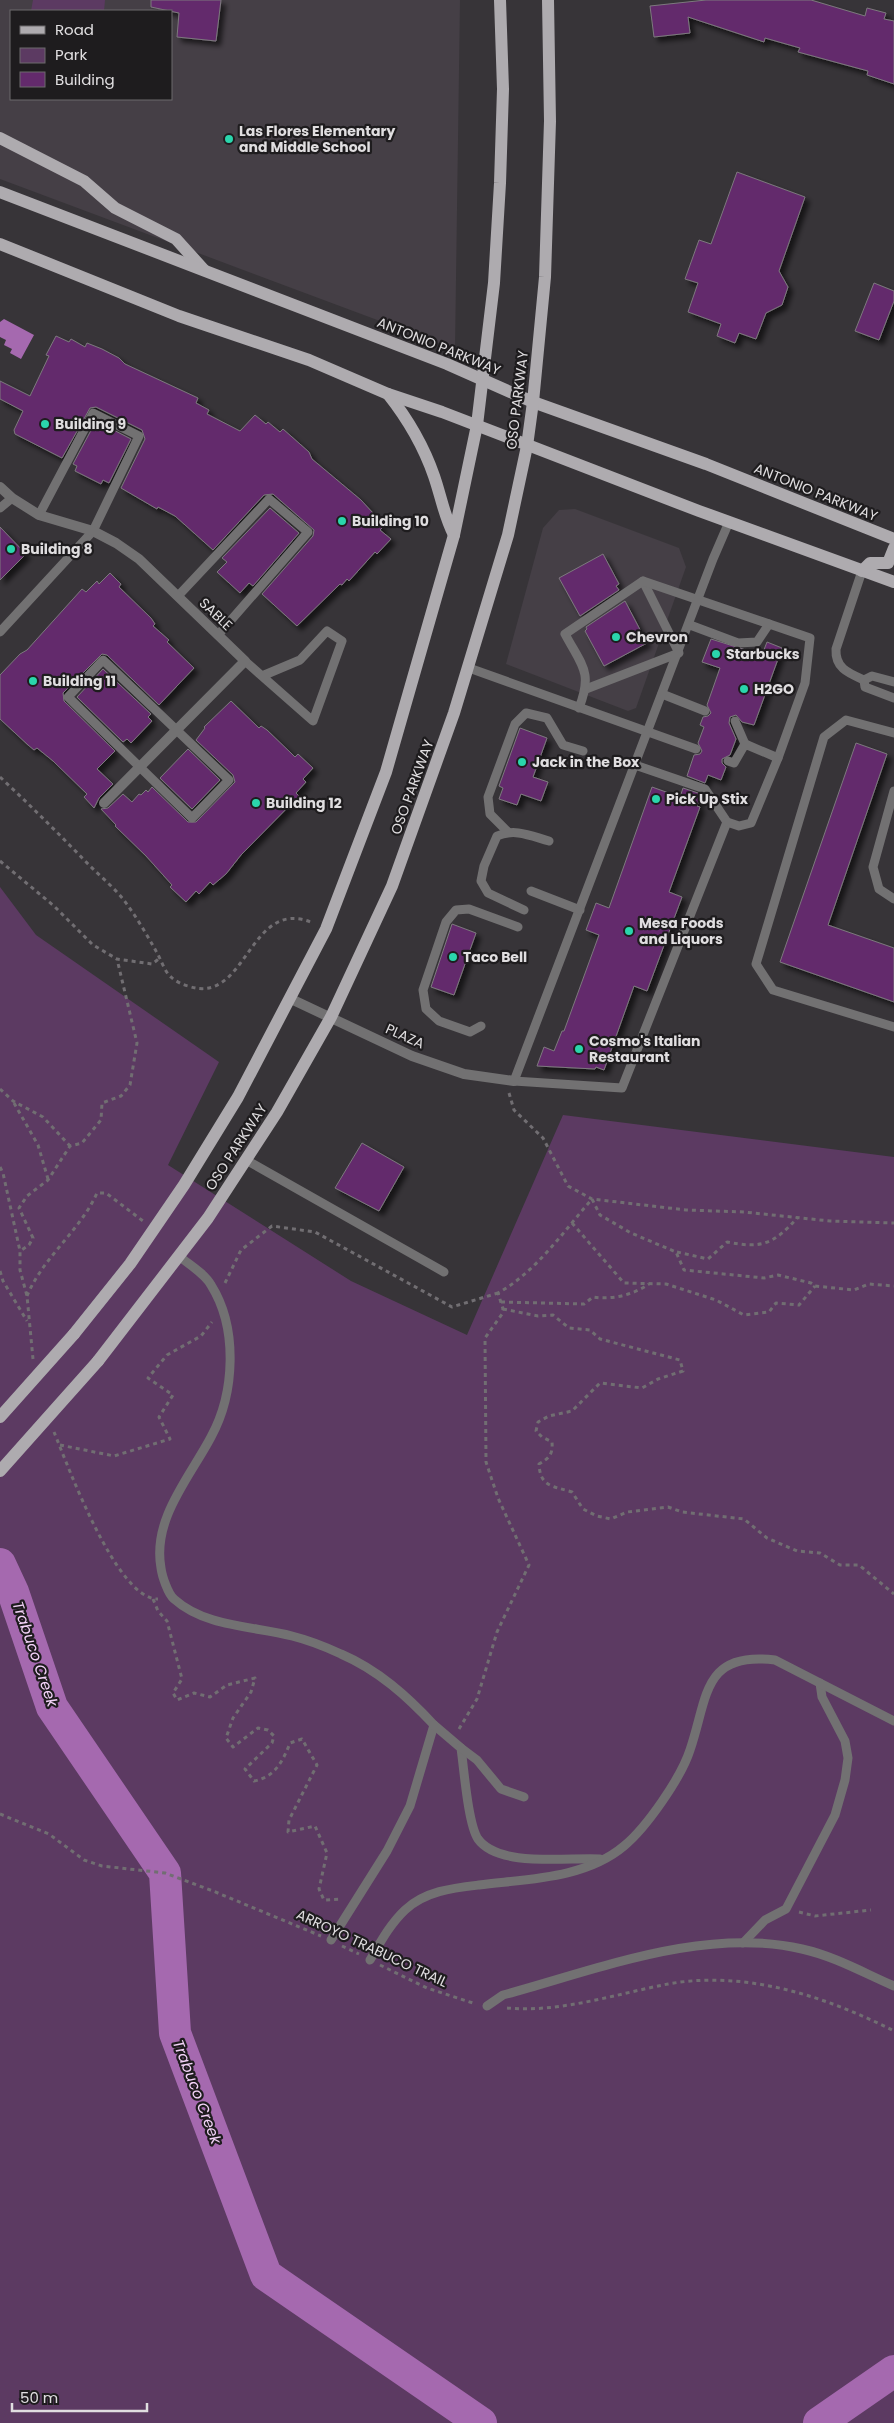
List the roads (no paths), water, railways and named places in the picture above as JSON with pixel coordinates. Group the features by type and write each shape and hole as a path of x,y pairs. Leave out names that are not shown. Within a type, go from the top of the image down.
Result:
{"main road":[{"name":"OSO PARKWAY","path":"0,1417 74,1334 130,1264 238,1097 326,929 386,772 454,535 477,425 494,283 500,183 503,89 500,0"},
{"name":"OSO PARKWAY","path":"0,1471 98,1361 180,1256 246,1160 277,1112 331,1017 392,886 469,668 508,535 527,446 545,277 550,121 548,0"},
{"path":"0,138 84,181 115,208 176,239 206,272"},
{"name":"ANTONIO PARKWAY","path":"0,192 483,378 533,402 697,460 894,539"},
{"path":"0,244 179,316 309,360 388,394 477,425 527,446 728,522 894,582"},
{"path":"388,394 406,417 433,475 445,518 454,535"},
{"path":"862,571 870,562 888,563 894,548"}],"street":[{"name":"SABLE","path":"0,487 12,498 39,515 93,531 116,543 140,560 245,660"},
{"path":"104,803 245,660"},
{"name":"PLAZA","path":"291,999 412,1056 464,1074 510,1080"}],"lane":[{"path":"0,632 93,531 139,436 93,413 39,515"},
{"path":"0,508 12,498"},
{"path":"178,596 269,499 308,532 218,635"},
{"path":"727,822 622,1088 510,1080 580,910 728,522"},
{"path":"862,571 836,649 835,658 844,671 864,680"},
{"path":"580,708 586,689 586,673 565,634 643,581"},
{"path":"635,765 705,789 727,822 739,826 751,824 778,758 805,683 810,638 643,581"},
{"path":"643,581 678,653"},
{"path":"690,625 738,643 758,642 769,624"},
{"path":"245,660 262,676 313,721 342,642 328,631 300,660 262,676"},
{"path":"586,689 678,653"},
{"path":"103,660 176,729 229,780 192,818 68,697 103,660"},
{"path":"469,668 696,749"},
{"path":"864,680 872,676 894,682"},
{"path":"864,680 865,687 894,698"},
{"path":"662,694 705,710"},
{"path":"508,832 490,814 488,797 516,724 526,713 547,718 563,744 582,751"},
{"path":"894,733 846,720 824,737 756,964 773,990 894,1027"},
{"path":"735,721 745,744 778,758"},
{"path":"728,761 734,763 745,744"},
{"path":"894,791 873,867 879,889 894,899"},
{"path":"524,910 488,893 481,881 484,866 497,836 508,832 524,834 549,842"},
{"path":"531,891 580,910"},
{"path":"481,1026 470,1032 439,1021 426,1009 423,990 446,922 456,910 470,909 518,927"},
{"path":"246,1160 444,1272"},
{"path":"180,1256 211,1284 226,1322 232,1360 224,1402 212,1435 171,1504 162,1538 161,1568 172,1598 191,1612 219,1621 293,1636 342,1654 369,1669 408,1696 434,1725 477,1760 501,1789 524,1797"},
{"path":"370,1960 394,1923 405,1910 423,1897 449,1889 553,1876 605,1859 624,1846 645,1822 678,1778 690,1751 709,1684 722,1668 736,1661 756,1657 775,1660 894,1721"},
{"path":"743,1943 765,1920 786,1909 835,1815 845,1780 848,1758 846,1741 822,1697 820,1683"},
{"path":"331,1940 387,1851 410,1806 434,1725"},
{"path":"461,1748 473,1825 478,1838 488,1848 519,1858 605,1859"},
{"path":"487,2006 503,1995 664,1951 705,1945 743,1943 802,1949 894,1986"}],"waterway":[{"name":"Trabuco Creek","path":"0,1564 13,1592 52,1707 165,1873 175,2033 266,2275 481,2423"},
{"name":"Trabuco Creek","path":"819,2423 894,2371"}],"place":[{"name":"Las Flores Elementary and Middle School","path":"229,139"},
{"name":"Building 9","path":"45,424"},
{"name":"Building 10","path":"342,521"},
{"name":"Building 8","path":"11,549"},
{"name":"Chevron","path":"616,637"},
{"name":"Starbucks","path":"716,654"},
{"name":"Building 11","path":"33,681"},
{"name":"H2GO","path":"744,689"},
{"name":"Jack in the Box","path":"522,762"},
{"name":"Pick Up Stix","path":"656,799"},
{"name":"Building 12","path":"256,803"},
{"name":"Mesa Foods and Liquors","path":"629,931"},
{"name":"Taco Bell","path":"453,957"},
{"name":"Cosmo's Italian Restaurant","path":"579,1049"}]}
